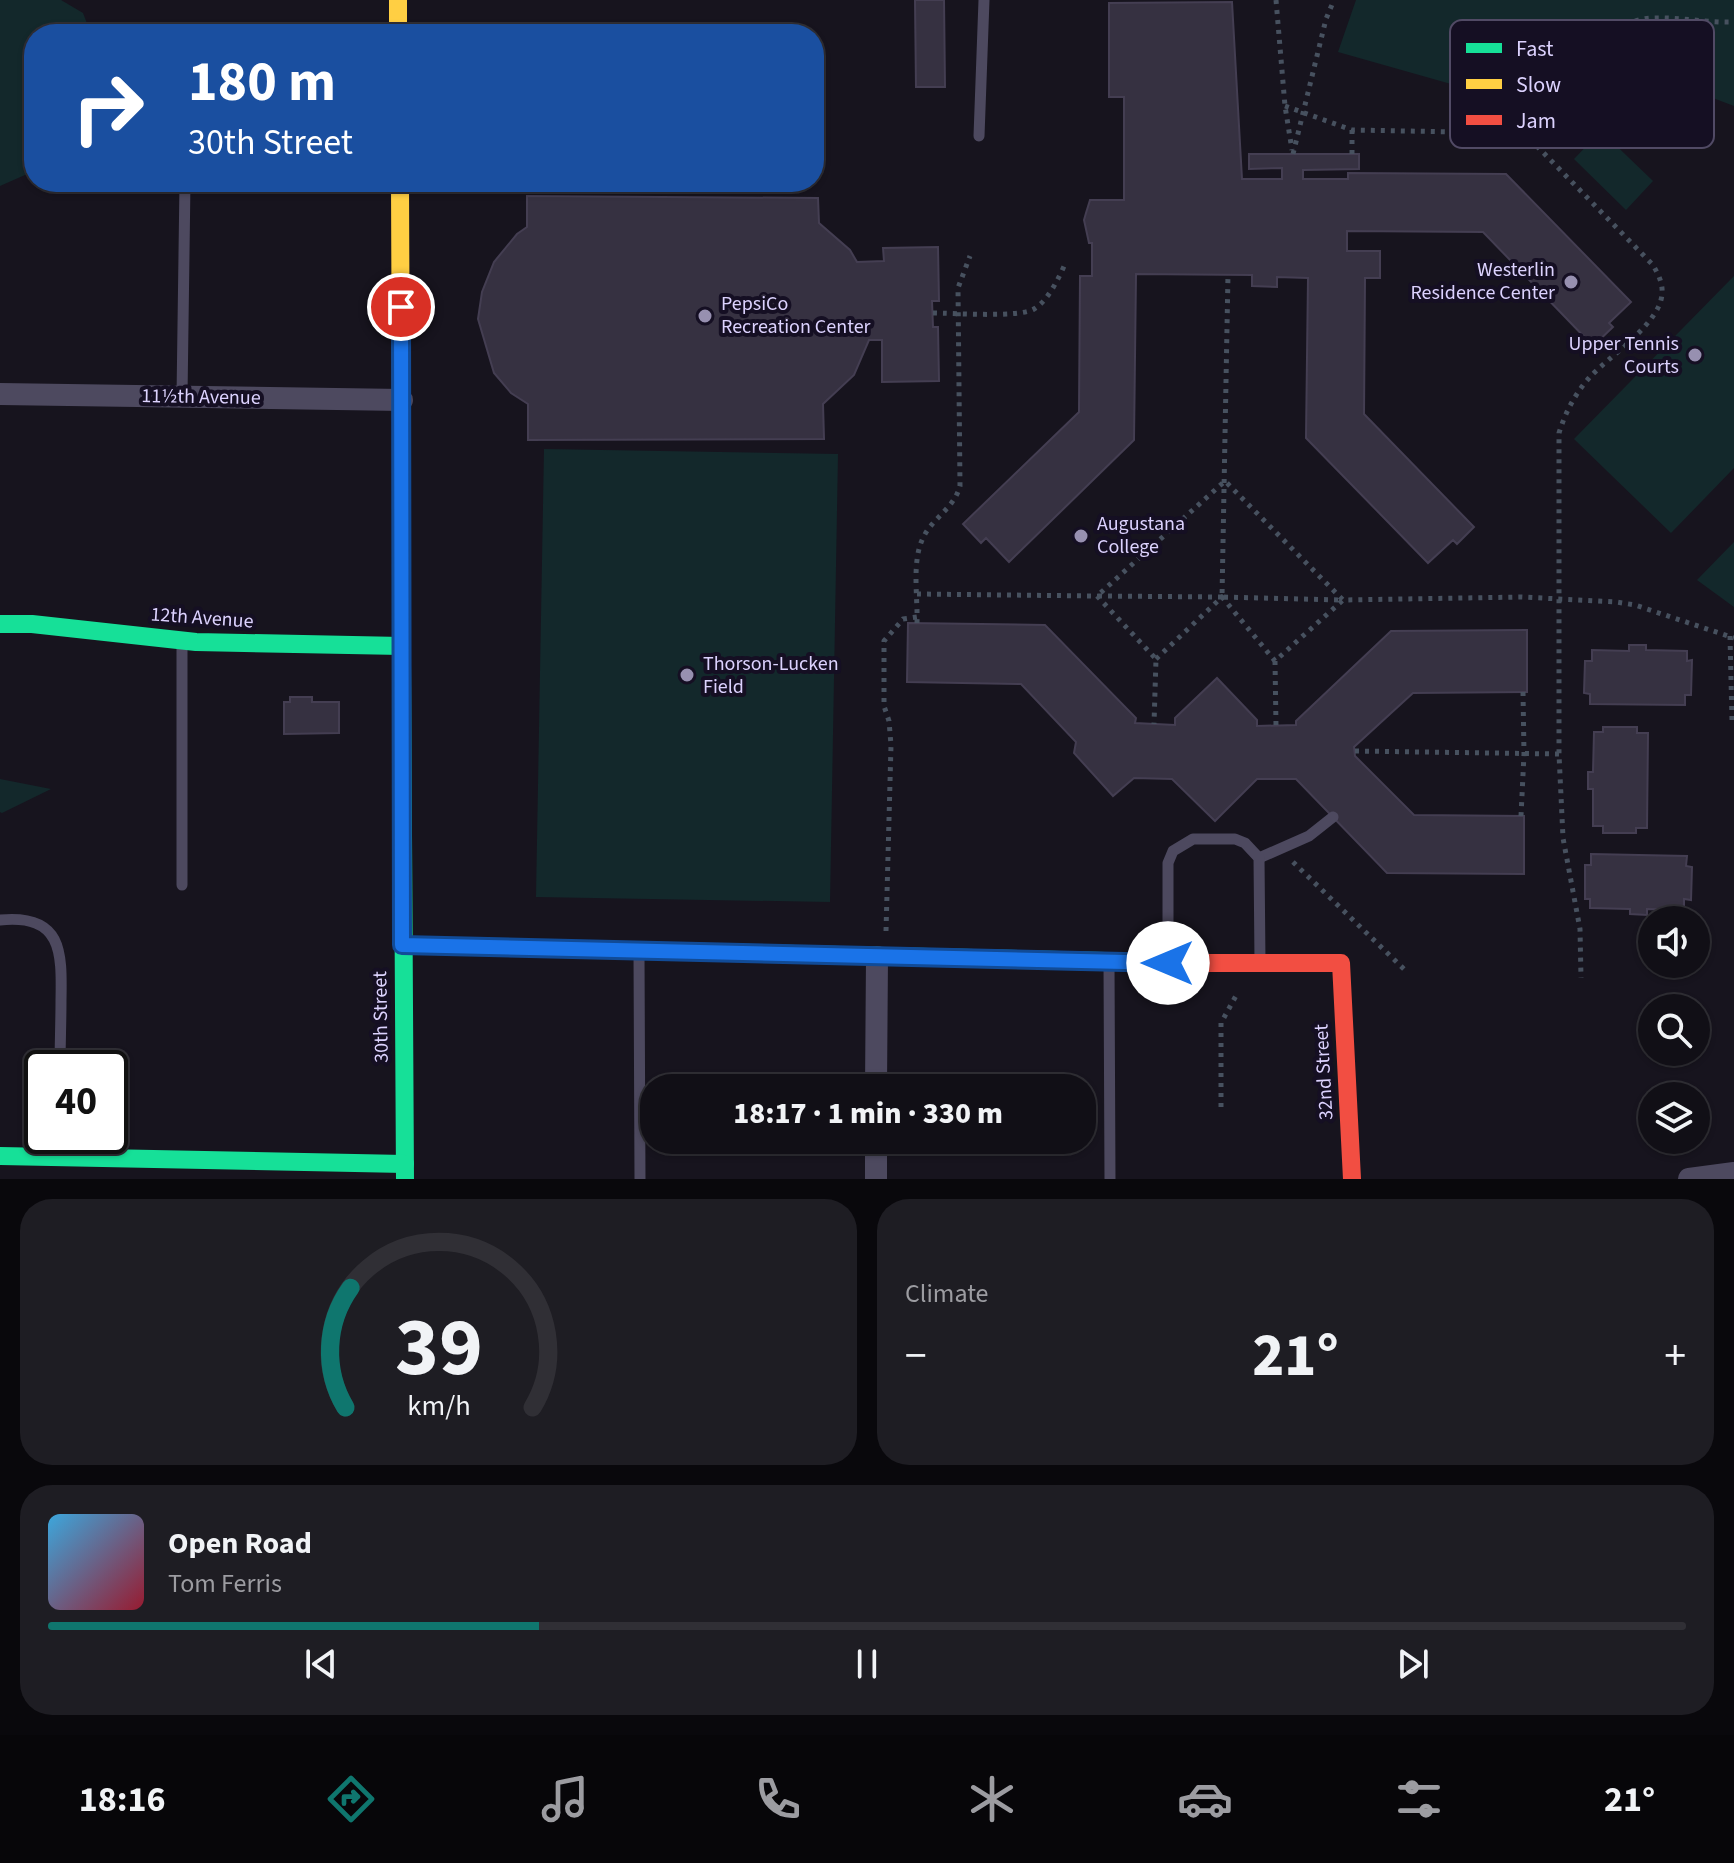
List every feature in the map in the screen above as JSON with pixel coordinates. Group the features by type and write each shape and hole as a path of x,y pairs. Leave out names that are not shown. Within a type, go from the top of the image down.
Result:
{"street":[{"path":"398,0 398,24"},
{"name":"30th Street","path":"400,192 405,1172"},
{"name":"11½th Avenue","path":"0,394 402,400"},
{"name":"12th Avenue","path":"0,624 32,624 232,644 402,646"},
{"path":"402,945 1109,963 1258,962"},
{"path":"877,1074 881,956"},
{"name":"32nd Street","path":"1258,962 1341,963 1352,1179"},
{"path":"0,1156 59,1152 194,1165 405,1172"},
{"path":"876,1154 876,1179"},
{"path":"1689,1179 1734,1173"}],"lane":[{"path":"979,136 984,0"},
{"path":"182,397 185,192"},
{"path":"182,640 182,885"},
{"path":"1259,858 1309,836 1333,817"},
{"path":"1168,963 1168,863 1173,851 1193,839 1235,839 1245,843 1259,858 1258,962"},
{"path":"0,920 29,920 42,925 59,947 60,1050"},
{"path":"639,949 640,1179"},
{"path":"1109,963 1110,1179"}],"path":[{"path":"1276,0 1285,106 1293,154 1326,19 1334,0"},
{"path":"1642,20 1653,17 1702,20"},
{"path":"1714,21 1734,22"},
{"path":"1285,106 1352,130 1450,132"},
{"path":"1352,130 1352,154"},
{"path":"1539,148 1653,265 1662,281 1662,295 1651,318 1589,378 1564,417 1559,433 1559,754 1563,838 1580,929 1581,978"},
{"path":"881,956 891,745 884,706 884,641 903,619 917,620 918,560 923,537 956,498 960,486 958,288 970,256"},
{"path":"933,313 1015,313 1033,310 1056,283 1066,262"},
{"path":"1228,274 1222,597 1275,661 1276,726"},
{"path":"1225,481 1343,600"},
{"path":"1097,596 1225,481"},
{"path":"917,594 1343,600 1561,599 1635,605 1732,637 1732,722"},
{"path":"1097,596 1156,659 1154,724"},
{"path":"1156,659 1222,597"},
{"path":"1275,661 1343,600"},
{"path":"1521,816 1523,692"},
{"path":"1355,751 1559,754"},
{"path":"1281,850 1407,972"},
{"path":"1221,1107 1221,1023 1258,962"}],"green space":[{"path":"0,0 61,0 83,13 87,24 24,24 24,175 0,186"},
{"path":"1356,0 1734,0 1734,106 1714,98 1714,20 1450,20 1450,84 1338,52"},
{"path":"1585,148 1619,148 1653,181 1626,210 1574,159"},
{"name":"Upper Tennis Courts","path":"1734,276 1734,468 1671,533 1574,439"},
{"name":"Thorson-Lucken Field","path":"544,449 838,454 830,902 536,897"},
{"path":"1734,542 1734,607 1697,580"},
{"path":"0,779 51,789 2,813"}],"building":[{"path":"915,0 944,0 945,87 916,87"},
{"name":"Westerlin Residence Center","path":"1232,2 1242,179 1282,179 1282,168 1249,169 1249,154 1359,154 1359,169 1303,170 1303,179 1348,179 1348,173 1506,174 1631,302 1609,323 1613,327 1593,346 1483,232 1347,231 1347,251 1380,251 1380,278 1365,278 1364,414 1474,527 1457,544 1453,540 1428,563 1306,438 1308,278 1277,277 1277,287 1252,286 1252,275 1136,274 1134,440 1009,562 986,538 981,543 963,524 1079,412 1080,276 1092,276 1092,243 1089,243 1084,220 1090,200 1124,200 1124,97 1109,97 1109,3"},
{"name":"PepsiCo Recreation Center","path":"527,196 818,198 819,223 850,250 857,262 884,261 883,248 938,247 939,301 932,301 933,327 938,327 939,381 882,382 882,340 869,340 854,375 823,404 824,439 528,440 528,404 511,393 494,373 478,319 482,292 494,262 517,234 527,227"},
{"path":"908,623 1045,625 1136,718 1135,723 1175,725 1175,718 1217,678 1257,720 1257,726 1296,725 1296,721 1391,631 1527,630 1527,692 1413,693 1354,747 1355,756 1414,815 1524,816 1524,874 1387,873 1296,779 1257,779 1215,821 1172,779 1134,778 1113,796 1074,753 1076,742 1021,684 907,682"},
{"path":"1629,645 1646,645 1646,650 1687,651 1687,661 1692,660 1691,695 1685,695 1685,705 1590,704 1590,694 1584,693 1585,661 1592,661 1592,650 1629,651"},
{"path":"290,697 312,697 312,702 339,702 339,733 284,734 284,702 290,702"},
{"path":"1603,727 1637,727 1637,733 1648,733 1647,828 1636,828 1636,833 1603,833 1603,826 1593,826 1593,789 1588,789 1588,772 1593,772 1594,732 1603,732"},
{"path":"1591,854 1687,856 1686,866 1692,867 1691,900 1684,899 1684,906 1638,906 1638,914 1630,914 1630,909 1590,908 1590,899 1585,899 1585,865 1591,865"}],"traffic: fast":[{"path":"0,624 32,624 196,642 402,646"},
{"path":"402,662 405,1179"},
{"path":"402,945 1194,963"},
{"path":"0,1156 405,1164"}],"traffic: slow":[{"path":"398,0 398,24"},
{"path":"400,192 402,662"}],"traffic: jam":[{"path":"1194,963 1341,963 1352,1179"}],"place":[{"name":"Westerlin Residence Center","path":"1571,282"},
{"name":"PepsiCo Recreation Center","path":"705,316"},
{"name":"Upper Tennis Courts","path":"1695,355"},
{"name":"Augustana College","path":"1081,536"},
{"name":"Thorson-Lucken Field","path":"687,675"}],"route":[{"path":"401,307 402,945 1168,963"}]}
